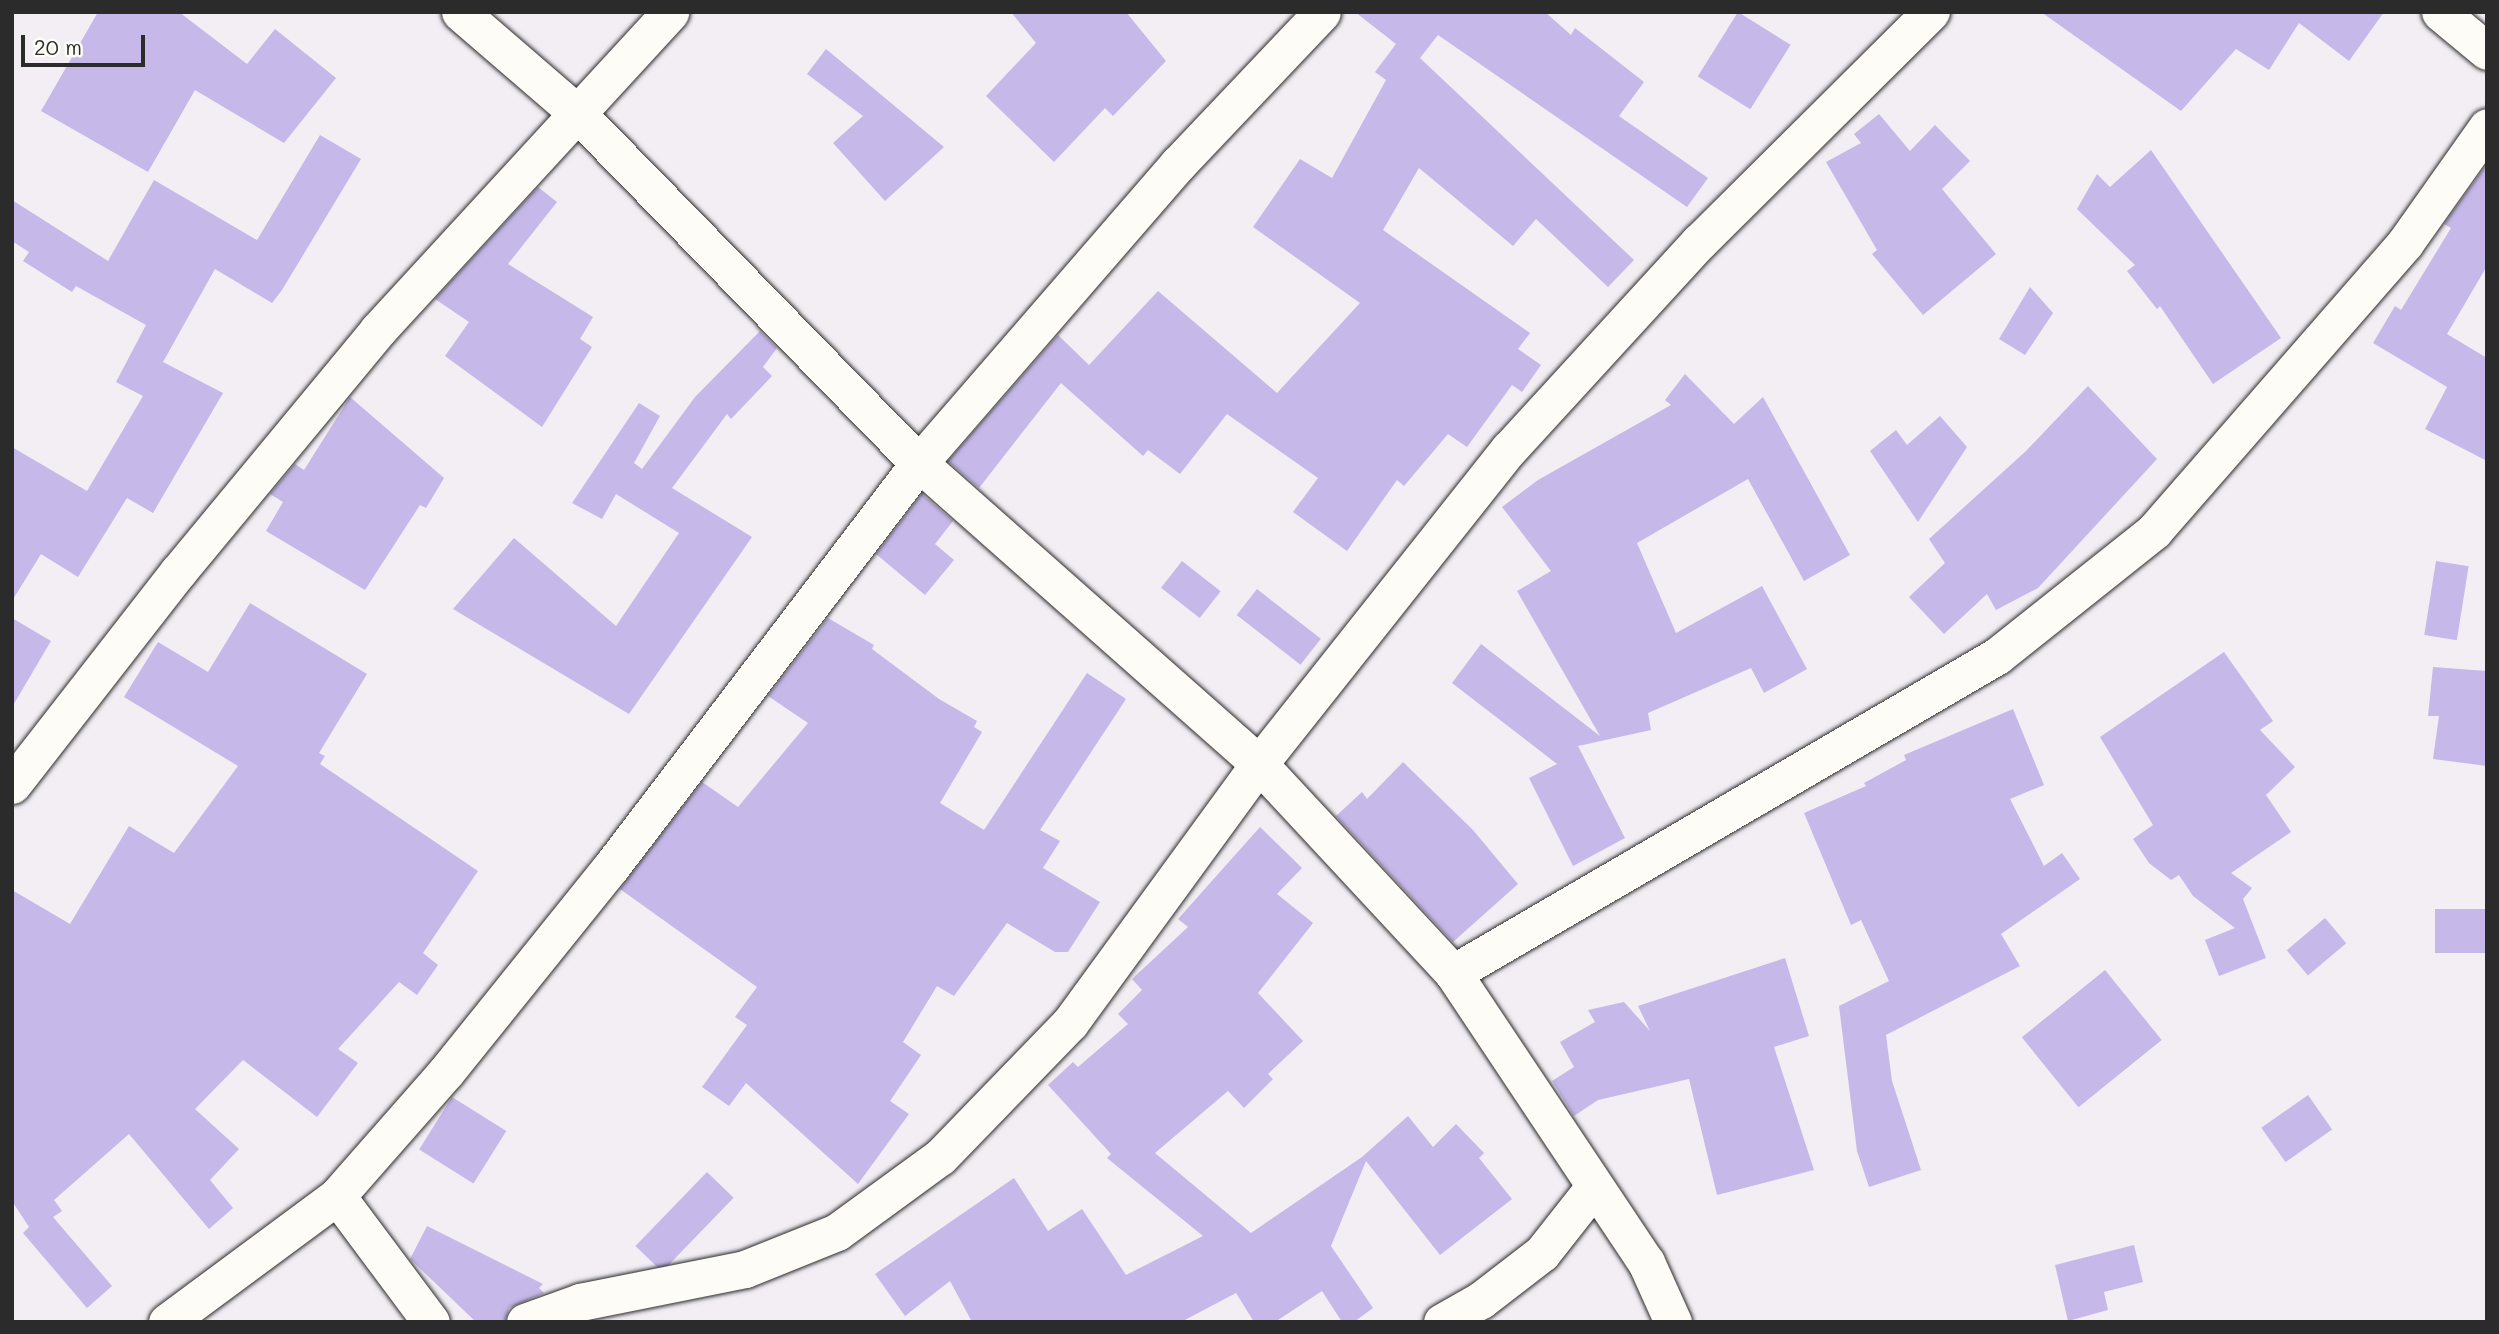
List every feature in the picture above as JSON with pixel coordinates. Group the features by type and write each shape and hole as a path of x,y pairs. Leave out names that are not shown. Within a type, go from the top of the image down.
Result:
{"street":[{"path":"460,12 576,112 919,463 1259,764 1453,973 1646,1262 1673,1322"},
{"path":"12,785 178,572 378,330 670,12"},
{"path":"167,1322 337,1196 446,1072 611,867 919,463 1178,164 1322,12"},
{"path":"525,1322 580,1302 745,1269 837,1232 940,1157 1070,1023 1259,764 1509,449 1699,242 1931,12"},
{"path":"2440,12 2487,51"},
{"path":"1453,973 1997,656 2154,531 2405,243 2487,127"},
{"path":"1442,1322 1481,1300 1542,1253 1594,1187"},
{"path":"337,1196 431,1322"}],"building":[{"path":"98,12 179,12 247,64 275,29 336,78 284,143 195,90 148,172 41,111"},
{"path":"1011,12 1126,12 1166,61 1113,116 1105,108 1054,162 986,96 1036,43"},
{"path":"1355,12 1545,12 1571,35 1575,28 1644,82 1619,116 1708,178 1687,207 1438,35 1420,58 1634,260 1608,287 1536,219 1513,246 1419,168 1383,230 1530,333 1518,349 1541,365 1522,392 1512,385 1467,447 1448,434 1404,486 1397,480 1347,551 1293,512 1318,478 1227,414 1180,474 1148,450 1143,456 1061,383 979,488 948,461 1058,335 1089,365 1158,291 1277,393 1360,303 1253,227 1300,159 1332,178 1386,80 1375,72 1396,44"},
{"path":"1738,12 1791,45 1750,109 1698,76"},
{"path":"2041,12 2384,12 2349,61 2299,23 2269,70 2236,49 2181,111"},
{"path":"826,49 944,147 885,201 833,143 863,116 807,74"},
{"path":"1879,114 1910,151 1935,125 1970,161 1942,189 1996,254 1923,315 1872,254 1877,250 1826,162 1861,143 1854,134"},
{"path":"320,135 361,159 282,290 272,303 215,269 163,362 223,393 153,513 127,498 78,577 41,554 12,601 12,447 87,491 143,396 116,382 146,325 76,286 72,292 23,261 29,252 12,241 12,200 108,261 154,180 257,240"},
{"path":"2151,150 2281,338 2213,384 2160,306 2157,309 2127,271 2135,265 2077,209 2097,174 2110,187"},
{"path":"2487,164 2487,266 2447,334 2487,358 2487,461 2425,429 2447,387 2373,343 2395,306 2401,310 2451,228 2444,224"},
{"path":"538,187 557,202 508,264 593,317 580,339 592,347 542,427 445,356 469,322 435,299"},
{"path":"2030,287 2053,313 2025,355 1999,339"},
{"path":"760,331 777,348 763,367 772,376 731,419 727,414 672,488 752,537 629,714 453,609 514,538 616,626 679,533 616,494 602,519 572,503 639,403 660,416 634,463 642,469 695,397"},
{"path":"1685,374 1734,424 1763,397 1850,555 1804,581 1748,479 1637,543 1676,633 1762,586 1807,669 1764,693 1751,668 1648,713 1651,730 1578,746 1625,838 1573,866 1529,778 1557,764 1452,683 1481,644 1600,736 1517,591 1551,571 1502,507 1538,480 1671,405 1665,400"},
{"path":"2088,386 2157,459 2038,588 1996,610 1987,594 1944,634 1909,597 1945,563 1929,539 2026,451"},
{"path":"350,397 444,478 426,508 420,505 365,590 266,531 283,502 270,494 295,464 304,470"},
{"path":"1940,416 1967,447 1918,522 1870,451 1896,430 1907,445"},
{"path":"922,494 953,521 935,544 954,560 925,595 876,554"},
{"path":"1182,561 1221,591 1200,618 1161,588"},
{"path":"2436,561 2469,566 2457,640 2424,635"},
{"path":"1257,589 1321,639 1301,665 1237,615"},
{"path":"250,603 367,674 319,753 325,756 320,764 478,871 423,953 438,965 417,995 399,982 338,1049 358,1063 317,1117 243,1060 195,1109 239,1149 210,1180 233,1208 209,1229 129,1134 54,1200 62,1211 53,1217 112,1286 87,1308 23,1233 29,1227 12,1201 12,890 70,924 129,826 174,853 238,766 124,697 158,642 208,672"},
{"path":"12,618 51,641 12,707"},
{"path":"828,618 874,645 872,649 939,699 977,721 974,727 982,732 940,803 984,830 1087,673 1126,699 1040,830 1060,841 1043,868 1100,902 1068,952 1055,952 1007,923 954,996 937,986 903,1042 921,1055 890,1101 909,1114 858,1184 746,1083 729,1106 702,1087 747,1025 735,1017 757,987 620,889 702,782 738,807 808,723 768,696"},
{"path":"2224,652 2273,721 2260,730 2295,767 2266,795 2291,832 2231,873 2252,888 2243,899 2266,958 2219,976 2205,940 2235,928 2193,896 2179,875 2171,880 2149,863 2133,839 2153,825 2100,737"},
{"path":"2433,667 2487,671 2487,766 2433,759 2439,716 2428,716"},
{"path":"2013,709 2044,785 2010,799 2044,866 2062,853 2080,879 2001,934 2020,966 1886,1035 1892,1081 1921,1170 1869,1187 1857,1151 1839,1006 1889,981 1861,920 1851,925 1804,813 1866,786 1864,783 1906,760 1904,755"},
{"path":"1403,762 1473,830 1518,884 1453,942 1336,816 1362,792 1367,799"},
{"path":"1260,827 1302,868 1277,894 1313,923 1258,993 1303,1041 1268,1074 1273,1079 1244,1108 1228,1091 1155,1153 1251,1233 1362,1157 1408,1116 1433,1147 1456,1124 1484,1153 1479,1158 1512,1199 1440,1255 1366,1161 1331,1246 1373,1308 1354,1322 1342,1322 1322,1291 1275,1322 1254,1322 1236,1293 1181,1322 972,1322 950,1281 905,1316 875,1274 1014,1178 1048,1231 1082,1209 1126,1275 1203,1236 1107,1158 1111,1154 1048,1085 1073,1062 1078,1067 1128,1024 1118,1014 1142,990 1132,979 1188,927 1178,919"},
{"path":"2435,909 2487,909 2487,953 2435,953"},
{"path":"2325,918 2346,943 2308,975 2287,950"},
{"path":"1785,958 1809,1036 1774,1047 1814,1170 1717,1195 1689,1079 1598,1100 1574,1116 1552,1081 1574,1067 1560,1042 1595,1022 1588,1010 1624,1002 1650,1031 1638,1006"},
{"path":"2105,970 2162,1040 2078,1107 2022,1037"},
{"path":"2308,1095 2332,1129 2285,1162 2261,1128"},
{"path":"452,1097 506,1131 473,1183 419,1150"},
{"path":"707,1172 734,1198 662,1272 635,1246"},
{"path":"427,1226 543,1284 539,1288 544,1293 509,1308 505,1322 476,1322 410,1259"},
{"path":"2134,1245 2143,1282 2104,1292 2108,1310 2068,1321 2055,1265"}]}
